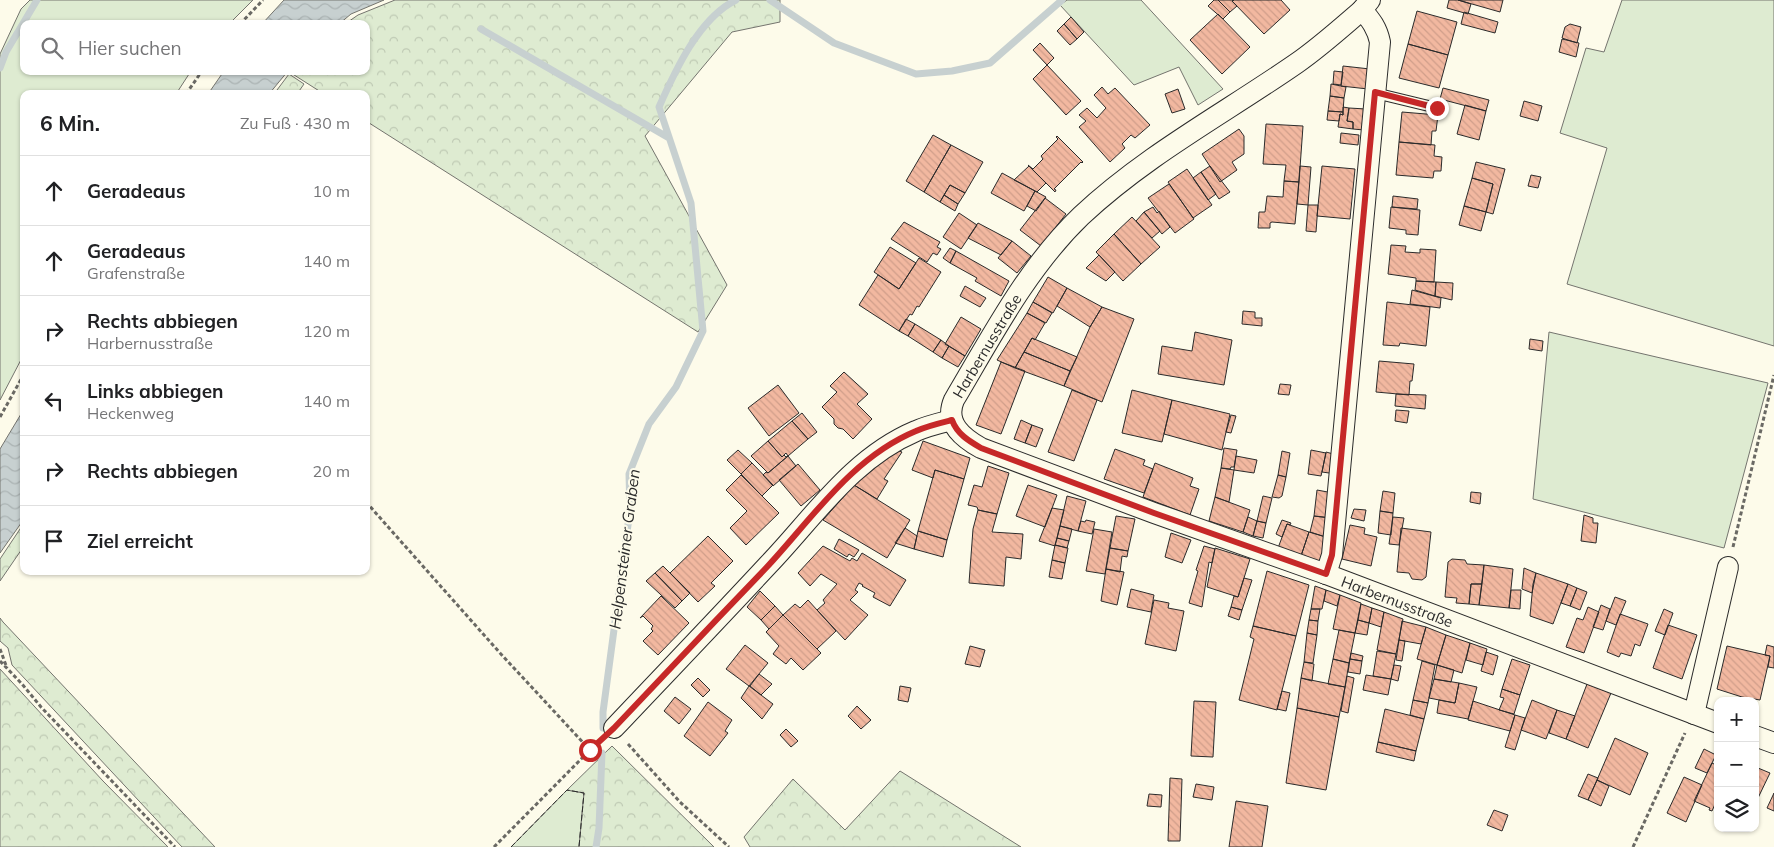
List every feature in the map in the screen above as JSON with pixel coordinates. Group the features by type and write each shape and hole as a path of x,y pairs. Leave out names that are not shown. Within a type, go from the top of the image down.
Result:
{"street":[{"path":"1326,574 1332,555 1380,42 1378,32 1366,5"},
{"name":"Harbernusstraße","path":"1366,5 1299,62 1134,172 1080,217 1037,266 998,326 954,400 951,410 954,427 969,442 981,448 1154,513 1326,574 1714,722"},
{"path":"614,728 773,560 846,478 878,453 900,439 915,431 952,420"},
{"path":"1694,714 1728,567"},
{"path":"1759,737 1774,743"}],"lane":[{"path":"1375,92 1437,108"}],"path":[{"path":"244,20 263,0"},
{"path":"189,90 199,75"},
{"path":"1728,567 1774,375"},
{"path":"0,417 20,381"},
{"path":"370,507 500,653 590,750"},
{"path":"0,649 7,669"},
{"path":"0,661 41,707 175,847"},
{"path":"1633,847 1694,714"},
{"path":"494,847 614,728 680,802 729,847"}],"green space":[{"path":"30,0 253,0 233,20 20,20 20,75 188,75 179,90 20,90 20,362 0,400 0,54 21,9"},
{"path":"395,0 780,0 780,22 732,32 645,136 727,285 698,332 370,124 370,90 318,90 294,75 370,75 370,20 351,20 358,15"},
{"path":"1067,0 1141,0 1223,89 1198,105 1179,67 1134,85 1060,5"},
{"path":"1622,0 1774,0 1774,346 1567,284 1607,148 1560,133 1586,48 1604,52"},
{"path":"288,75 304,84 300,90 277,90"},
{"path":"1549,332 1768,383 1724,548 1533,499"},
{"path":"20,529 20,552 0,581 0,559"},
{"path":"0,618 215,847 182,847 12,665 8,648 0,641"},
{"path":"0,669 103,781 168,847 0,847"},
{"path":"612,746 714,847 579,847 584,793 567,790"},
{"path":"900,771 1021,847 750,847 744,837 793,779 845,830"},
{"path":"567,790 584,793 579,847 511,847"}],"water":[{"path":"284,0 384,0 351,14 344,20 266,20"},
{"path":"221,75 285,75 272,90 211,90"},
{"path":"20,416 20,525 0,553 0,449"}],"building":[{"path":"1214,0 1218,0 1230,12 1223,19 1208,6"},
{"path":"1218,0 1234,0 1232,1 1237,6 1230,12"},
{"path":"1281,0 1290,10 1264,34 1232,1"},
{"path":"1449,0 1458,0 1471,4 1468,14 1447,8"},
{"path":"1458,0 1503,0 1500,12"},
{"path":"1417,11 1457,22 1448,55 1408,44"},
{"path":"1464,12 1498,22 1495,33 1461,24"},
{"path":"1218,14 1250,47 1222,74 1190,40"},
{"path":"1071,17 1084,32 1077,39 1064,24"},
{"path":"1064,24 1077,39 1070,45 1057,31"},
{"path":"1570,24 1581,27 1577,43 1562,38 1565,27"},
{"path":"1562,39 1579,43 1576,57 1559,52"},
{"path":"1040,43 1054,58 1047,65 1033,50"},
{"path":"1408,44 1448,55 1439,88 1399,78"},
{"path":"1047,65 1081,101 1066,115 1033,79"},
{"path":"1343,66 1370,69 1368,89 1341,86"},
{"path":"1334,71 1343,72 1341,85 1333,84"},
{"path":"1331,84 1346,87 1344,98 1330,96"},
{"path":"1102,87 1108,94 1115,88 1150,125 1135,138 1131,135 1122,144 1125,148 1110,162 1079,127 1086,121 1079,115 1087,108 1097,118 1106,108 1094,95"},
{"path":"1443,88 1489,100 1486,111 1440,99"},
{"path":"1178,89 1185,109 1172,113 1165,94"},
{"path":"1330,96 1344,98 1343,112 1328,111"},
{"path":"1524,101 1542,106 1538,121 1520,116"},
{"path":"1465,105 1486,111 1479,140 1457,134"},
{"path":"1343,107 1349,108 1347,121 1353,122 1353,129 1338,127 1340,114 1343,115"},
{"path":"1349,108 1366,109 1364,130 1353,129 1353,122 1347,121"},
{"path":"1328,111 1343,112 1343,115 1340,114 1339,121 1327,120"},
{"path":"1402,112 1438,115 1436,131 1432,131 1431,145 1399,142"},
{"path":"1266,124 1303,126 1299,182 1284,181 1286,165 1263,164"},
{"path":"1239,129 1244,136 1244,154 1232,162 1237,170 1220,182 1202,154"},
{"path":"1341,133 1359,135 1358,145 1340,143"},
{"path":"933,135 951,145 924,192 906,181"},
{"path":"1057,136 1083,162 1054,189 1056,190 1055,192 1028,165 1033,169 1043,159 1041,156 1058,139"},
{"path":"1399,142 1435,145 1434,156 1442,157 1441,171 1434,171 1433,178 1396,175"},
{"path":"951,145 983,162 965,193 950,185 940,202 924,192"},
{"path":"1476,162 1505,169 1493,214 1486,212 1493,184 1472,178"},
{"path":"1029,166 1046,183 1037,192 1014,180"},
{"path":"1210,166 1230,192 1219,199 1201,172"},
{"path":"1300,166 1311,167 1308,205 1297,204"},
{"path":"1322,166 1355,169 1350,219 1317,216"},
{"path":"1187,169 1212,205 1193,218 1168,182"},
{"path":"1201,172 1216,194 1208,200 1193,178"},
{"path":"1002,173 1035,191 1024,211 991,193"},
{"path":"1531,175 1541,177 1538,188 1528,186"},
{"path":"1472,178 1493,184 1486,212 1464,206"},
{"path":"1284,181 1299,182 1295,224 1272,222 1270,223 1270,228 1258,228 1259,212 1265,212 1267,196 1283,197"},
{"path":"1169,184 1194,219 1175,233 1148,198"},
{"path":"950,185 965,193 958,204 944,195"},
{"path":"1035,191 1046,197 1036,211 1027,206"},
{"path":"944,195 958,204 955,211 940,202"},
{"path":"1393,196 1418,199 1417,209 1392,207"},
{"path":"1045,198 1066,214 1041,246 1020,230"},
{"path":"1308,205 1318,205 1316,232 1306,231"},
{"path":"1464,206 1486,212 1481,231 1459,225"},
{"path":"1153,207 1157,213 1159,211 1170,227 1162,234 1144,212"},
{"path":"1391,207 1420,210 1418,235 1406,234 1406,230 1389,228"},
{"path":"1144,212 1160,231 1152,238 1136,221"},
{"path":"959,213 977,225 961,249 943,237"},
{"path":"1132,217 1160,247 1141,264 1114,234"},
{"path":"904,222 940,242 937,247 941,249 937,255 933,253 927,262 891,239"},
{"path":"978,223 1012,241 1001,255 968,238"},
{"path":"1114,234 1141,264 1123,281 1096,252"},
{"path":"1012,241 1031,256 1017,273 998,258"},
{"path":"1391,245 1406,246 1405,252 1420,253 1420,249 1436,250 1434,282 1416,281 1416,278 1388,274"},
{"path":"890,247 916,263 899,289 874,272"},
{"path":"950,248 956,251 950,263 943,258"},
{"path":"956,251 1009,281 1001,296 975,281 977,278 950,263"},
{"path":"1099,255 1115,272 1106,281 1086,268"},
{"path":"919,258 941,272 919,307 917,306 912,315 910,314 899,331 859,305 878,275 899,289"},
{"path":"1048,277 1067,288 1053,313 1033,302"},
{"path":"1416,281 1436,282 1435,296 1415,290"},
{"path":"1436,282 1453,283 1452,300 1435,296"},
{"path":"965,286 986,298 980,307 960,296"},
{"path":"1067,288 1102,307 1090,327 1057,306"},
{"path":"1412,290 1441,298 1440,308 1410,304"},
{"path":"1033,302 1052,313 1046,323 1027,313"},
{"path":"1387,302 1430,307 1426,346 1400,343 1399,346 1383,345"},
{"path":"1102,307 1134,319 1102,402 1064,386 1090,327"},
{"path":"1243,311 1255,312 1255,318 1262,318 1262,326 1242,324"},
{"path":"1027,313 1045,323 1035,340 1032,338 1015,368 997,360"},
{"path":"961,317 981,329 965,356 945,344"},
{"path":"906,319 915,324 908,336 899,331"},
{"path":"915,324 941,340 933,352 908,336"},
{"path":"1195,332 1232,340 1224,385 1158,374 1162,346 1192,351"},
{"path":"1032,338 1077,357 1070,371 1024,352"},
{"path":"1530,339 1543,341 1542,351 1529,349"},
{"path":"941,340 949,346 942,358 933,352"},
{"path":"949,346 965,356 958,367 942,358"},
{"path":"1024,352 1070,371 1064,386 1015,368"},
{"path":"1379,361 1414,364 1409,395 1376,392"},
{"path":"1001,362 1025,371 1001,434 976,425"},
{"path":"844,372 868,394 857,404 872,419 853,439 843,429 838,428 834,424 834,419 822,407 837,392 830,386"},
{"path":"1280,384 1291,385 1289,395 1278,394"},
{"path":"778,385 799,413 769,436 748,408"},
{"path":"1072,390 1097,400 1074,461 1048,452"},
{"path":"1132,390 1172,400 1162,442 1122,433"},
{"path":"1396,394 1426,395 1425,409 1395,406"},
{"path":"1172,400 1230,414 1222,450 1164,434"},
{"path":"1396,410 1409,411 1407,423 1395,421"},
{"path":"802,413 817,432 808,439 792,421"},
{"path":"1231,415 1236,416 1231,433 1226,432"},
{"path":"1021,420 1032,425 1025,443 1014,439"},
{"path":"792,421 808,439 788,456 786,453 782,457 768,441"},
{"path":"1032,425 1043,429 1036,447 1025,443"},
{"path":"768,441 782,457 784,455 788,456 768,473 751,456"},
{"path":"923,441 970,458 964,479 935,470 933,478 912,470"},
{"path":"1224,448 1237,450 1234,467 1230,469 1221,468"},
{"path":"1115,449 1145,460 1143,465 1153,469 1144,493 1104,479"},
{"path":"738,450 752,463 741,474 727,460"},
{"path":"897,450 902,452 884,479 888,481 877,499 854,485 861,477"},
{"path":"1311,450 1326,453 1321,476 1308,474"},
{"path":"1282,451 1290,453 1286,477 1278,475"},
{"path":"1326,452 1337,455 1336,474 1322,472"},
{"path":"788,456 796,466 773,486 763,475"},
{"path":"1236,456 1257,460 1254,473 1234,470"},
{"path":"752,463 773,485 762,496 741,474"},
{"path":"1155,463 1193,478 1190,486 1199,489 1190,515 1143,497"},
{"path":"798,464 820,490 801,506 779,480"},
{"path":"988,466 1009,473 997,514 978,510 977,507 968,505 974,485 982,487"},
{"path":"1221,468 1234,470 1229,502 1215,497"},
{"path":"935,470 964,479 947,540 918,531"},
{"path":"741,475 779,513 746,545 730,528 747,511 726,490"},
{"path":"1278,475 1286,477 1282,496 1279,498 1272,497"},
{"path":"854,485 910,520 887,558 823,520"},
{"path":"1028,485 1057,495 1045,527 1016,516"},
{"path":"1317,490 1333,493 1331,518 1314,516"},
{"path":"1383,491 1395,493 1393,513 1380,511"},
{"path":"1471,492 1481,493 1480,504 1470,502"},
{"path":"1067,496 1086,501 1078,531 1060,526"},
{"path":"1263,496 1272,498 1266,523 1257,521"},
{"path":"1215,497 1250,510 1243,532 1209,521"},
{"path":"1052,508 1064,510 1055,546 1039,541"},
{"path":"1354,509 1366,510 1364,521 1351,518"},
{"path":"978,510 997,514 992,532 1023,534 1021,559 1006,557 1004,586 969,583 973,529"},
{"path":"1380,511 1393,513 1391,535 1378,533"},
{"path":"1584,515 1593,518 1593,523 1598,523 1596,543 1581,541"},
{"path":"1116,516 1135,519 1128,551 1110,548"},
{"path":"1314,516 1331,518 1329,538 1310,532"},
{"path":"1248,517 1257,521 1253,536 1243,532"},
{"path":"1393,517 1404,518 1399,545 1389,544"},
{"path":"1086,520 1095,522 1092,534 1078,531 1081,521 1085,522"},
{"path":"1282,520 1291,523 1290,525 1287,524 1282,537 1276,534"},
{"path":"1257,521 1266,523 1263,538 1253,536"},
{"path":"1287,524 1309,532 1301,556 1278,548"},
{"path":"1350,525 1365,528 1364,534 1377,537 1371,566 1342,559"},
{"path":"1060,526 1072,529 1069,541 1057,538"},
{"path":"905,528 917,536 914,549 895,543"},
{"path":"1401,528 1431,532 1426,577 1422,580 1412,579 1409,573 1397,572"},
{"path":"1094,529 1112,532 1105,574 1086,571"},
{"path":"918,531 947,540 943,557 914,549"},
{"path":"1309,532 1329,538 1320,563 1301,556"},
{"path":"1171,533 1191,540 1182,563 1165,557"},
{"path":"708,536 733,561 711,583 715,586 698,602 670,573"},
{"path":"1057,538 1069,541 1067,548 1055,545"},
{"path":"839,539 859,550 854,557 849,554 847,557 834,549"},
{"path":"1055,545 1068,548 1065,563 1052,560"},
{"path":"823,546 850,561 852,558 857,561 862,553 906,580 890,606 873,597 875,593 859,583 855,590 858,592 850,600 868,615 845,640 817,610 825,603 823,600 837,584 821,574 810,586 798,573"},
{"path":"1204,546 1215,549 1212,563 1209,562 1202,607 1189,603 1198,571 1196,570"},
{"path":"1110,548 1128,551 1127,557 1122,556 1120,572 1106,569"},
{"path":"1215,548 1250,559 1238,597 1207,587"},
{"path":"1452,559 1465,560 1467,564 1484,565 1482,584 1471,584 1469,604 1456,603 1457,598 1445,597 1448,562"},
{"path":"1052,560 1065,563 1062,579 1049,577"},
{"path":"1484,565 1513,569 1509,608 1479,605"},
{"path":"663,566 690,593 682,601 655,573"},
{"path":"1524,568 1536,573 1532,593 1522,589"},
{"path":"1106,569 1124,572 1117,605 1101,601"},
{"path":"1267,571 1309,585 1296,636 1253,626"},
{"path":"655,573 682,601 675,608 646,581"},
{"path":"1536,573 1568,584 1553,624 1530,616"},
{"path":"1244,578 1252,580 1242,610 1231,607 1234,596 1238,597"},
{"path":"1471,584 1482,584 1479,605 1469,604"},
{"path":"1568,584 1577,588 1570,606 1561,603"},
{"path":"1315,586 1326,590 1322,609 1311,609"},
{"path":"1577,588 1587,592 1580,610 1570,606"},
{"path":"1131,589 1154,595 1151,612 1127,607"},
{"path":"1326,590 1340,595 1337,606 1324,601"},
{"path":"1511,590 1521,590 1520,609 1509,608"},
{"path":"760,591 775,606 761,620 747,607"},
{"path":"1340,595 1361,603 1355,633 1333,629"},
{"path":"661,596 689,623 658,655 643,641 653,631 651,629 653,626 643,616 640,618"},
{"path":"1615,597 1626,601 1616,625 1606,621"},
{"path":"808,600 836,631 817,649 783,615 795,604 800,608"},
{"path":"1154,600 1169,603 1168,608 1184,611 1176,651 1145,644"},
{"path":"1361,604 1372,608 1369,623 1358,620"},
{"path":"1601,605 1610,609 1603,630 1593,627"},
{"path":"775,606 783,615 769,629 761,620"},
{"path":"1231,607 1242,610 1239,620 1228,616"},
{"path":"1588,607 1599,612 1584,653 1566,647 1577,618 1583,620"},
{"path":"1372,608 1384,612 1381,627 1369,623"},
{"path":"1311,609 1320,609 1318,621 1309,620"},
{"path":"1664,609 1673,613 1665,635 1655,631"},
{"path":"1384,612 1403,619 1396,654 1377,650"},
{"path":"1620,614 1648,624 1640,646 1635,644 1631,656 1621,653 1619,657 1607,652"},
{"path":"783,615 821,653 803,670 791,658 786,664 773,654 779,646 766,632"},
{"path":"1309,620 1318,621 1317,635 1307,633"},
{"path":"1358,620 1369,623 1367,635 1355,633"},
{"path":"1402,621 1426,627 1421,644 1399,640"},
{"path":"1668,625 1697,635 1682,679 1653,668"},
{"path":"1253,626 1296,636 1277,710 1239,700 1254,639 1250,637"},
{"path":"1426,627 1446,635 1437,665 1417,659"},
{"path":"1339,630 1355,633 1349,663 1333,659"},
{"path":"1307,633 1317,635 1313,663 1304,662"},
{"path":"1446,635 1470,643 1462,673 1437,665"},
{"path":"1399,640 1405,641 1402,661 1396,660"},
{"path":"1470,643 1487,649 1483,665 1466,660"},
{"path":"745,645 768,663 749,686 726,669"},
{"path":"1767,645 1774,647 1774,668 1768,667 1770,656 1765,655"},
{"path":"970,646 985,650 980,667 965,664"},
{"path":"1727,646 1770,656 1760,700 1759,697 1742,697 1717,689"},
{"path":"1377,651 1396,654 1391,679 1373,676"},
{"path":"1486,652 1498,656 1493,675 1481,671"},
{"path":"1351,653 1363,656 1362,661 1350,659"},
{"path":"1333,659 1349,663 1345,687 1328,684"},
{"path":"1350,659 1362,661 1360,674 1348,672"},
{"path":"1512,659 1530,665 1520,695 1502,689"},
{"path":"1422,661 1435,665 1428,703 1413,700"},
{"path":"1304,662 1314,664 1312,681 1301,678"},
{"path":"1394,665 1401,666 1398,681 1391,679"},
{"path":"1437,665 1454,670 1451,682 1434,679"},
{"path":"759,674 772,684 761,695 750,686"},
{"path":"1366,675 1391,679 1388,695 1363,690"},
{"path":"1347,676 1354,678 1348,713 1341,711"},
{"path":"698,678 710,690 703,697 691,685"},
{"path":"1301,678 1345,687 1339,717 1297,708"},
{"path":"1434,679 1459,683 1455,703 1429,698"},
{"path":"1459,683 1477,687 1468,719 1437,713 1439,700 1455,703"},
{"path":"1587,684 1611,693 1588,748 1566,739"},
{"path":"749,686 773,704 762,719 741,698"},
{"path":"900,686 911,688 908,702 898,700"},
{"path":"1502,689 1520,695 1514,714 1499,710 1504,698 1500,697"},
{"path":"1282,691 1290,693 1286,711 1277,709"},
{"path":"675,697 691,709 679,724 664,711"},
{"path":"1413,700 1428,703 1424,719 1410,715"},
{"path":"1532,700 1557,710 1546,739 1521,730"},
{"path":"1194,701 1216,702 1213,757 1191,756"},
{"path":"1473,701 1515,715 1510,731 1468,720"},
{"path":"708,702 732,720 725,731 728,733 710,756 684,736"},
{"path":"857,706 871,720 861,729 848,716"},
{"path":"1297,708 1339,717 1326,790 1286,783"},
{"path":"1385,709 1424,719 1416,751 1378,742"},
{"path":"1557,710 1575,716 1566,739 1549,733"},
{"path":"1515,715 1525,718 1515,750 1505,747"},
{"path":"786,729 798,741 791,747 780,735"},
{"path":"1615,738 1648,753 1630,795 1597,780"},
{"path":"1378,742 1416,751 1414,761 1376,752"},
{"path":"1704,749 1714,754 1714,759 1707,773 1695,768"},
{"path":"1712,763 1714,764 1714,806 1712,811 1709,810 1710,808 1694,801"},
{"path":"1759,768 1770,773 1759,796"},
{"path":"1588,774 1598,778 1588,800 1578,796"},
{"path":"1684,777 1702,785 1686,822 1667,813"},
{"path":"1170,778 1182,779 1180,841 1168,841"},
{"path":"1597,780 1609,786 1601,806 1588,800"},
{"path":"1196,784 1214,787 1212,800 1193,797"},
{"path":"1774,793 1774,811 1767,808"},
{"path":"1149,794 1162,795 1161,807 1147,806"},
{"path":"1236,801 1268,806 1262,847 1229,847"},
{"path":"1494,810 1508,815 1502,831 1487,825"}],"waterway":[{"path":"25,20 37,0"},
{"name":"Helpensteiner Graben","path":"603,728 603,712 630,510 629,474 649,424 676,387 703,331 691,203 659,107 681,62 700,32 723,8 736,0"},
{"name":"Helpensteiner Graben","path":"770,0 834,43 916,74 952,71 990,63 1062,0"},
{"path":"0,68 6,52 20,29"},
{"path":"481,29 669,138"},
{"name":"Helpensteiner Graben","path":"596,847 599,828 602,753"}],"fence":[{"path":"511,847 567,790 584,793 579,847"}],"route":[{"path":"590,750 614,728 773,560 846,478 865,462 900,439 915,431 952,420 954,427 960,434 969,442 981,448 1154,513 1326,574 1332,555 1375,92 1437,108"}]}
